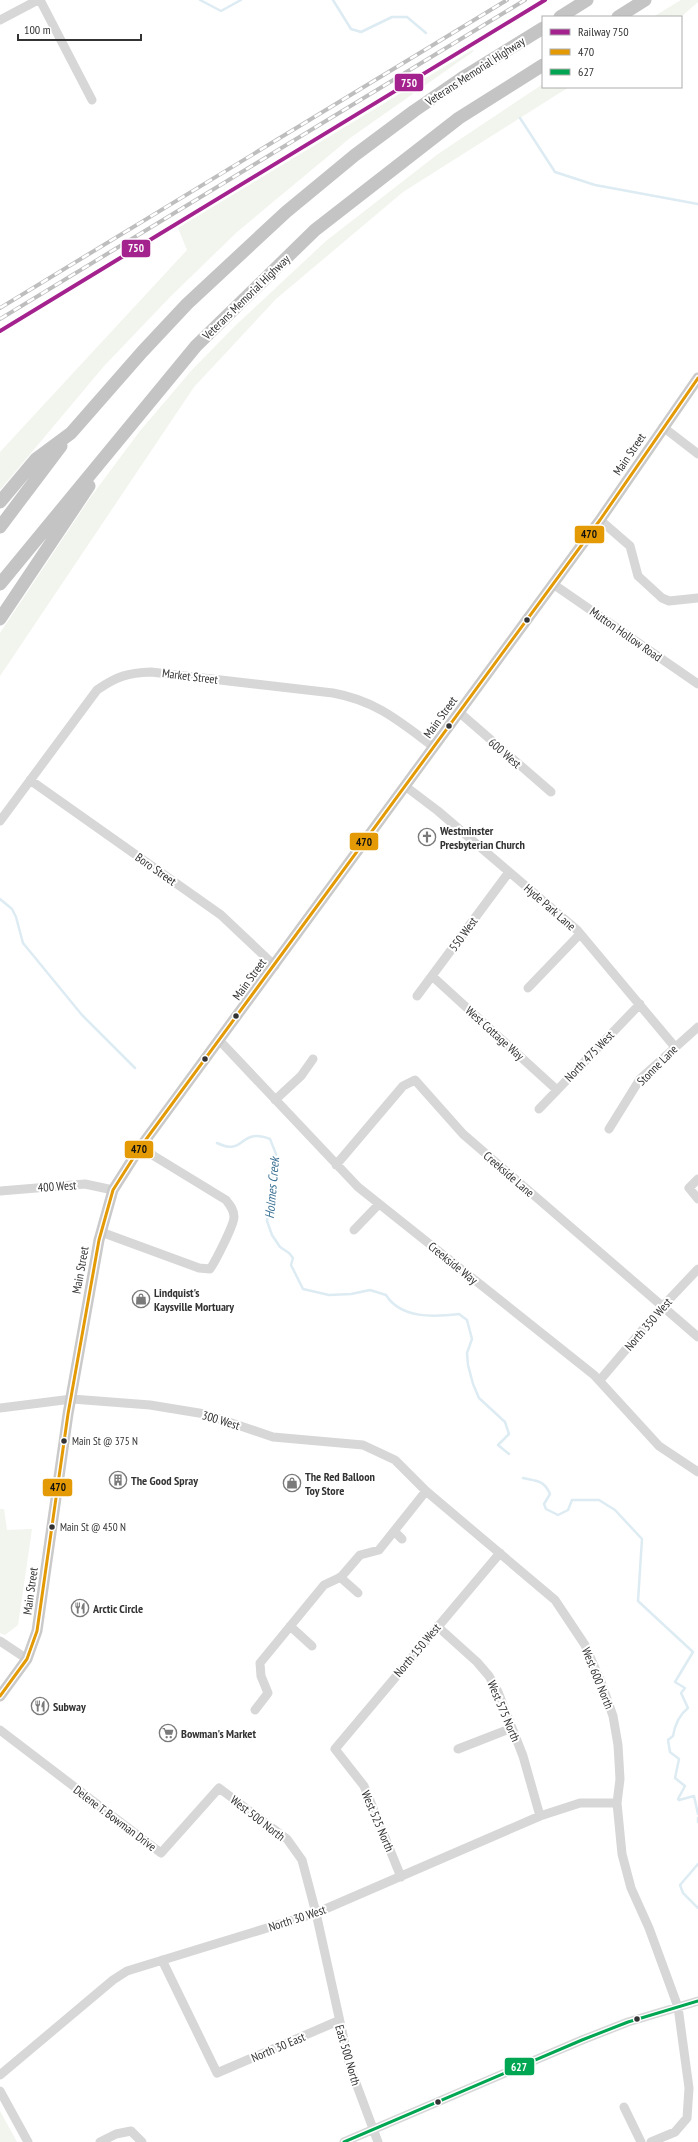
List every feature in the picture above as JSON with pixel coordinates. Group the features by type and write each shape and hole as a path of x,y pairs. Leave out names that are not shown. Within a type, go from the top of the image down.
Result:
{"highway":[{"path":"562,16 587,0"},
{"path":"620,16 645,0"},
{"name":"Veterans Memorial Highway","path":"71,433 162,330 210,282 308,192 414,111 462,78 542,29"},
{"name":"Veterans Memorial Highway","path":"0,584 196,346 315,230 459,118 542,66"},
{"path":"0,619 130,426"},
{"path":"0,502 36,459 71,433"},
{"path":"0,527 71,433"}],"main road":[{"name":"Main Street","path":"0,1696 27,1659 37,1631 72,1399 101,1232 113,1190 142,1145 220,1041 434,747 460,714 600,520 698,378"}],"street":[{"path":"0,20 39,0 92,100"},
{"path":"663,427 698,454"},
{"path":"600,520 630,546 638,576 662,598 669,601 698,598"},
{"name":"Mutton Hollow Road","path":"553,584 698,684"},
{"name":"Market Street","path":"0,821 97,690 112,680 129,673 151,672 357,698 382,709 434,747"},
{"name":"600 West","path":"460,714 551,792"},
{"name":"Boro Street","path":"30,780 221,915 275,966"},
{"name":"Hyde Park Lane","path":"406,786 438,811 580,934 675,1047"},
{"name":"550 West","path":"417,996 509,872"},
{"path":"528,988 580,934"},
{"name":"West Cottage Way","path":"432,976 557,1090"},
{"name":"North 475 West","path":"539,1109 640,1004"},
{"name":"Stonne Lane","path":"609,1129 640,1079 698,1027"},
{"name":"Creekside Way","path":"220,1041 358,1187 600,1380 659,1446 698,1472"},
{"path":"275,1100 301,1076 313,1059"},
{"name":"Creekside Lane","path":"336,1165 403,1086 415,1080 463,1134 698,1337"},
{"path":"101,1232 199,1268 210,1269 235,1218 232,1208 226,1200 154,1156 142,1145"},
{"path":"698,1179 689,1188 698,1199"},
{"name":"400 West","path":"0,1191 85,1184 113,1190"},
{"path":"354,1230 379,1204"},
{"name":"North 350 West","path":"600,1380 662,1307 698,1269"},
{"name":"300 West","path":"0,1408 72,1399 177,1408 205,1414 273,1437 363,1445 395,1460 426,1491"},
{"path":"255,1710 268,1693 261,1676 260,1663 324,1585 340,1577 360,1555 379,1550 426,1491"},
{"name":"West 600 North","path":"426,1491 555,1600 585,1645 601,1682 613,1716 619,1751 620,1779 617,1803 623,1861 631,1888 649,1928 678,2007 689,2088 687,2118 675,2132 651,2142"},
{"path":"394,1531 402,1539"},
{"name":"North 150 West","path":"335,1749 500,1552"},
{"path":"340,1577 358,1593"},
{"path":"290,1626 312,1646"},
{"name":"West 575 North","path":"437,1626 478,1662 489,1676 524,1756 540,1816"},
{"path":"0,1641 27,1659"},
{"path":"458,1749 512,1728"},
{"name":"Delene T. Bowman Drive","path":"0,1730 161,1853 219,1788"},
{"name":"West 525 North","path":"335,1749 364,1786 401,1877"},
{"name":"West 500 North","path":"219,1788 286,1839 302,1860 316,1913 326,1965"},
{"name":"North 30 West","path":"0,2075 113,1980 127,1971 316,1913 540,1816 580,1803 617,1803"},
{"name":"North 30 East","path":"162,1960 217,2073 338,2021"},
{"name":"East 500 North","path":"326,1965 350,2067 378,2142"},
{"path":"344,2142 582,2040 628,2022 698,2001"},
{"path":"0,2091 28,2142"},
{"path":"624,2107 641,2142"},
{"path":"100,2142 116,2134 131,2131 142,2142"}],"shaded area":[{"path":"681,0 698,0 698,2 682,16 655,16"},
{"path":"472,50 474,51 350,138 237,232 171,296 104,366 0,490 0,452 187,250 178,228"},
{"path":"542,85 542,88 567,88 403,192 276,299 194,387 0,676 0,633 90,498 140,431 191,371 235,326 326,241 438,154"},
{"path":"0,1509 4,1509 7,1530 32,1529 18,1625 5,1635 0,1633"},
{"path":"0,2111 17,2142 0,2142"}],"waterway":[{"path":"200,0 221,11 241,0"},
{"path":"333,0 351,29 361,32 392,17 407,17 426,33"},
{"path":"520,118 555,172 595,185 698,204"},
{"name":"Holmes Creek","path":"0,899 12,909 16,917 23,943 82,1015 135,1068"},
{"name":"Holmes Creek","path":"217,1143 233,1147 252,1137 260,1136 270,1139 276,1154 267,1221 272,1235 280,1247 289,1253 293,1258 291,1265 303,1289 329,1295 351,1294 370,1290 386,1295 392,1303 400,1309 409,1312 429,1316 459,1314 467,1320 472,1339 467,1353 468,1365 473,1384 479,1398 505,1422 509,1434 498,1445 509,1454"},
{"name":"Holmes Creek","path":"523,1478 540,1482 548,1489 550,1494 544,1504 546,1509 558,1515 568,1510 572,1500 599,1500 615,1510 642,1539 638,1601 693,1652 675,1682 685,1688 681,1693 688,1708 676,1724 673,1736 668,1740 670,1752 679,1759 675,1778 685,1786 678,1799 694,1796 698,1814"},
{"name":"Holmes Creek","path":"698,1864 680,1885 683,1893 698,1908"}],"railway":[{"path":"0,308 507,0"},
{"path":"0,319 525,0"}],"rail line":[{"name":"750","path":"0,331 545,0"}],"transit line":[{"name":"470","path":"0,1696 27,1659 37,1631 68,1414 99,1240 113,1190 139,1149 600,520 698,378"},
{"name":"627","path":"344,2142 582,2040 628,2022 698,2001"}],"place":[{"name":"Westminster Presbyterian Church","path":"427,837"},
{"name":"Lindquist's Kaysville Mortuary","path":"141,1299"},
{"name":"Main St @ 375 N","path":"64,1441"},
{"name":"The Good Spray","path":"118,1480"},
{"name":"The Red Balloon Toy Store","path":"292,1483"},
{"name":"Main St @ 450 N","path":"52,1527"},
{"name":"Arctic Circle","path":"80,1608"},
{"name":"Subway","path":"40,1706"},
{"name":"Bowman's Market","path":"168,1733"}]}
